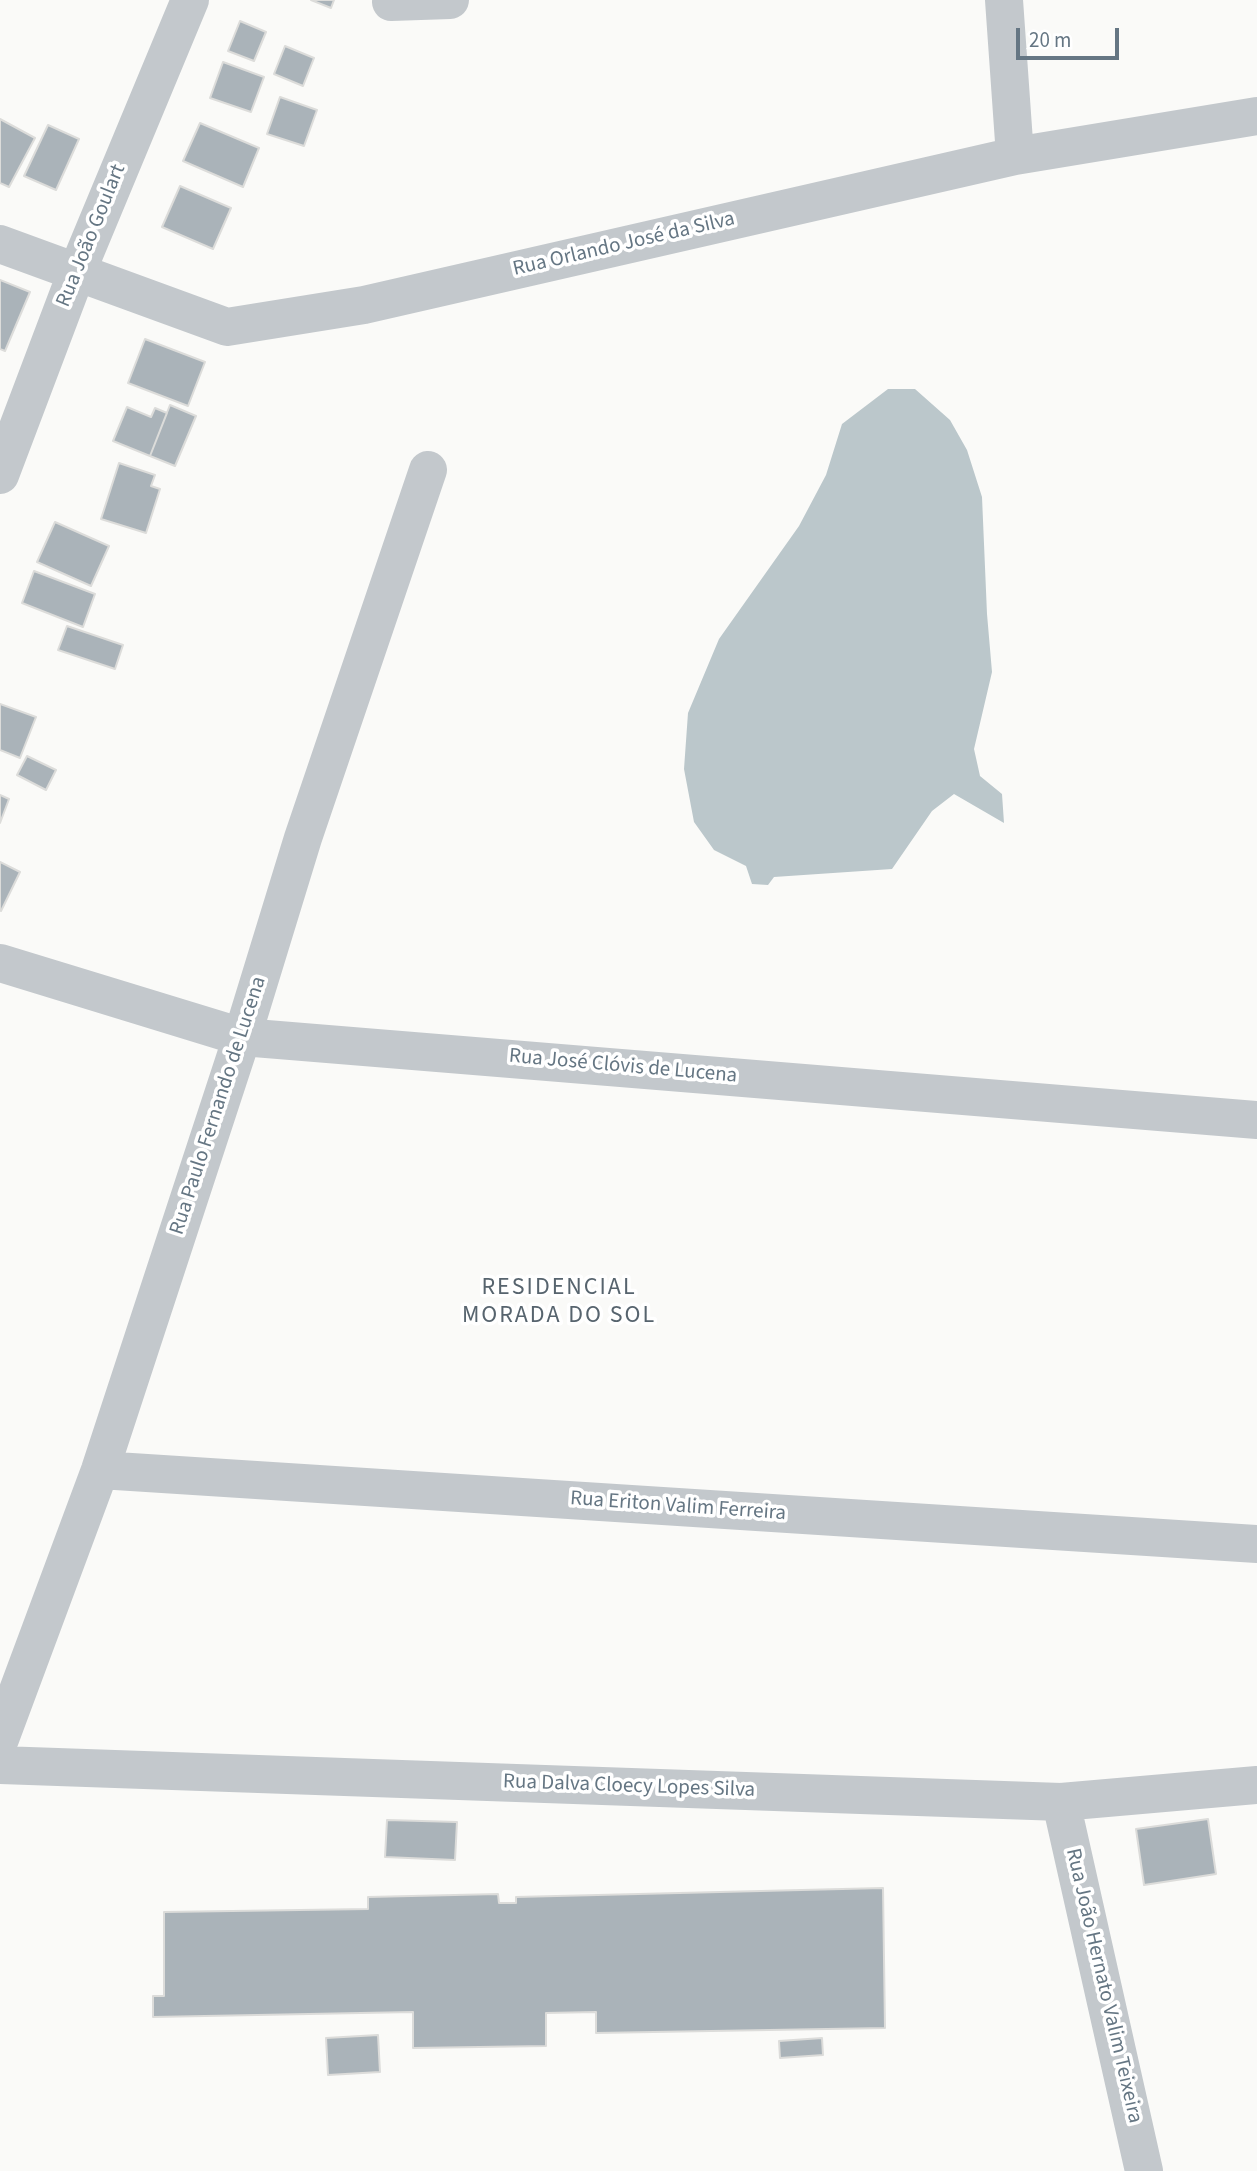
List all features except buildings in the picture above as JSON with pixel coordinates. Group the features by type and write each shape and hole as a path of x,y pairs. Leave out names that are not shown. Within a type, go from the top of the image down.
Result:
{"street":[{"name":"Rua João Goulart","path":"0,475 76,274 190,0"},
{"path":"391,2 450,0"},
{"path":"1004,0 1015,156"},
{"name":"Rua Orlando José da Silva","path":"0,244 227,327 364,305 1015,156 1257,116"},
{"name":"Rua Paulo Fernando de Lucena","path":"0,1739 100,1470 242,1037 303,838 428,471"},
{"name":"Rua José Clóvis de Lucena","path":"0,963 242,1037 1257,1119"},
{"name":"Rua Eriton Valim Ferreira","path":"100,1470 1257,1544"},
{"name":"Rua Dalva Cloecy Lopes Silva","path":"0,1765 1061,1802 1257,1786"},
{"name":"Rua João Hernato Valim Teixeira","path":"1061,1802 1144,2171"}],"shaded area":[{"path":"888,389 915,389 950,420 967,450 982,497 992,672 974,749 980,776 1002,794 1004,823 954,794 932,811 892,869 774,877 768,885 752,884 746,866 714,850 694,822 684,769 688,713 719,639 799,526 826,475 842,424"}],"district":[{"name":"RESIDENCIAL MORADA DO SOL","path":"559,1303"}]}
